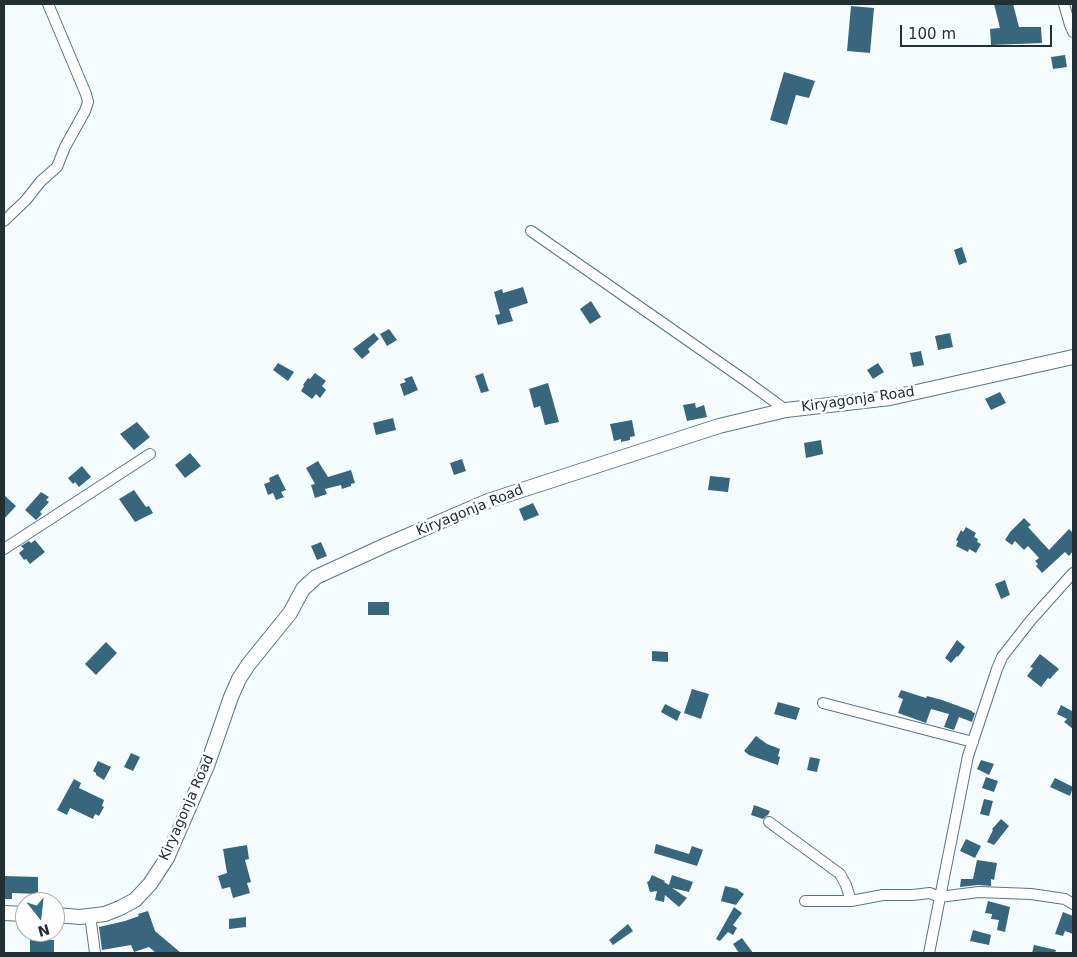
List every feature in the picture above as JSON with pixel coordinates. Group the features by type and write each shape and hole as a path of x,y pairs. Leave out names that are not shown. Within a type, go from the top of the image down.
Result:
{"street":[{"path":"4,221 26,200 41,181 57,167 88,102 48,4"},
{"path":"1064,4 1073,32"},
{"path":"531,231 786,410"},
{"name":"Kiryagonja Road","path":"65,916 105,914 135,900 150,884 167,858 207,766 239,678 290,612 303,589 316,577 488,501 719,426 786,410 890,398 1073,358"},
{"path":"4,548 150,454"},
{"path":"929,953 968,756 993,679 1002,657 1030,620 1073,573"},
{"path":"823,703 973,742"},
{"path":"769,822 840,874 846,885 850,900"},
{"path":"805,901 850,900 884,895 930,893 939,897 979,892 1031,894 1065,899 1073,904"},
{"path":"90,916 96,953"}],"building":[{"path":"994,4 1013,4 1019,27 1041,27 1042,43 991,45 990,29 1000,28"},
{"path":"851,6 874,8 870,53 847,51"},
{"path":"1065,55 1067,67 1053,69 1051,57"},
{"path":"784,72 815,81 809,98 796,95 787,125 770,120"},
{"path":"962,247 967,262 959,265 954,250"},
{"path":"523,287 528,303 509,309 513,321 498,325 495,315 500,314 494,292 502,289 503,293"},
{"path":"591,301 601,317 590,324 580,309"},
{"path":"389,329 397,340 387,346 380,334"},
{"path":"374,333 379,339 368,349 370,352 362,359 353,349"},
{"path":"950,333 953,347 938,350 935,336"},
{"path":"921,351 924,365 913,367 910,353"},
{"path":"278,363 294,372 288,381 273,370"},
{"path":"878,363 884,372 873,379 867,370"},
{"path":"315,373 326,381 322,386 326,390 320,398 316,394 312,399 301,391 308,378 310,379"},
{"path":"483,373 489,391 481,393 475,376"},
{"path":"412,376 418,390 404,396 400,384 406,382 404,379"},
{"path":"548,383 559,422 545,425 540,406 534,408 529,389"},
{"path":"1000,392 1006,403 991,410 985,399"},
{"path":"695,403 696,408 704,405 707,417 687,421 683,405"},
{"path":"393,418 396,430 376,435 373,423"},
{"path":"632,420 635,436 630,437 630,440 621,442 621,439 614,441 610,424"},
{"path":"137,422 150,437 134,450 120,434"},
{"path":"821,440 823,454 806,458 804,443"},
{"path":"190,453 201,466 185,478 175,465"},
{"path":"462,459 466,471 454,475 450,463"},
{"path":"318,461 328,477 351,470 355,483 342,489 341,485 325,489 327,494 315,498 311,485 315,484 306,468"},
{"path":"82,466 91,477 79,487 68,478"},
{"path":"278,474 286,490 281,492 284,497 276,500 273,493 268,495 264,484 270,482 269,478"},
{"path":"710,476 730,478 728,492 708,490"},
{"path":"134,490 146,507 149,506 153,513 135,522 119,499"},
{"path":"41,492 49,497 46,500 49,502 36,520 25,510"},
{"path":"4,495 16,506 4,519"},
{"path":"533,503 539,515 524,521 519,509"},
{"path":"1024,518 1031,525 1028,527 1049,550 1069,529 1073,533 1073,551 1069,556 1065,552 1042,573 1036,566 1038,564 1035,561 1039,558 1028,546 1024,550 1015,541 1012,545 1005,540"},
{"path":"966,527 976,533 974,537 981,544 976,553 969,549 968,552 956,546 958,541 956,540 961,530 963,532"},
{"path":"35,540 45,552 30,564 19,553 24,549 21,546"},
{"path":"321,542 327,556 317,560 311,546"},
{"path":"1005,580 1010,595 1001,599 995,584"},
{"path":"368,602 389,602 389,615 368,615"},
{"path":"957,640 965,647 951,663 945,658"},
{"path":"106,642 117,653 96,675 85,664"},
{"path":"652,651 668,652 668,662 652,661"},
{"path":"1040,654 1059,669 1041,687 1027,676 1033,668 1030,667"},
{"path":"692,689 709,694 701,719 684,713"},
{"path":"901,690 926,698 927,696 942,700 972,711 975,713 972,722 959,717 954,730 944,727 949,714 931,709 926,723 898,713 903,699 898,697"},
{"path":"778,702 800,708 796,720 774,714"},
{"path":"665,704 681,712 677,721 661,712"},
{"path":"1061,705 1072,711 1073,709 1073,729 1064,722 1067,719 1057,714"},
{"path":"756,736 767,744 780,749 778,765 749,755 744,751"},
{"path":"131,753 140,757 133,771 124,767"},
{"path":"810,757 820,759 817,772 807,770"},
{"path":"981,760 994,764 989,775 977,769"},
{"path":"98,761 111,767 104,780 93,771"},
{"path":"986,777 998,781 994,792 982,788"},
{"path":"1055,778 1073,787 1070,796 1050,787"},
{"path":"74,779 81,783 79,788 104,800 102,806 104,807 99,816 95,814 93,819 70,808 67,815 57,810"},
{"path":"984,799 993,801 989,816 980,814"},
{"path":"754,805 770,811 768,815 763,819 751,815"},
{"path":"1001,819 1009,826 994,845 987,842 992,829"},
{"path":"966,839 981,846 975,858 960,851"},
{"path":"656,844 689,854 692,846 703,850 697,866 654,853"},
{"path":"247,845 249,859 245,860 251,882 247,883 250,893 233,898 230,887 222,889 218,876 227,873 223,849"},
{"path":"977,860 997,863 994,880 991,879 991,886 960,887 961,879 973,879"},
{"path":"652,875 669,885 672,875 693,882 689,892 672,888 687,898 679,907 665,895 664,902 655,900 657,891 650,892 647,882"},
{"path":"4,876 38,877 38,892 15,892 12,893 12,899 4,899"},
{"path":"725,886 738,889 744,894 736,905 721,901"},
{"path":"988,901 1010,907 1005,932 997,930 999,920 991,919 992,914 985,913"},
{"path":"734,907 742,913 733,925 737,928 733,935 728,932 720,941 716,939"},
{"path":"148,911 155,931 181,953 156,953 149,947 134,952 131,945 102,950 99,927 125,921"},
{"path":"1063,912 1073,916 1073,934 1065,931 1063,936 1055,934"},
{"path":"246,917 246,927 229,929 229,919"},
{"path":"628,924 633,931 613,945 609,940"},
{"path":"973,930 991,935 989,945 970,941"},
{"path":"742,938 753,953 739,953 733,944"},
{"path":"30,942 54,942 54,953 30,953"},
{"path":"1034,945 1056,950 1055,953 1032,953"}]}
